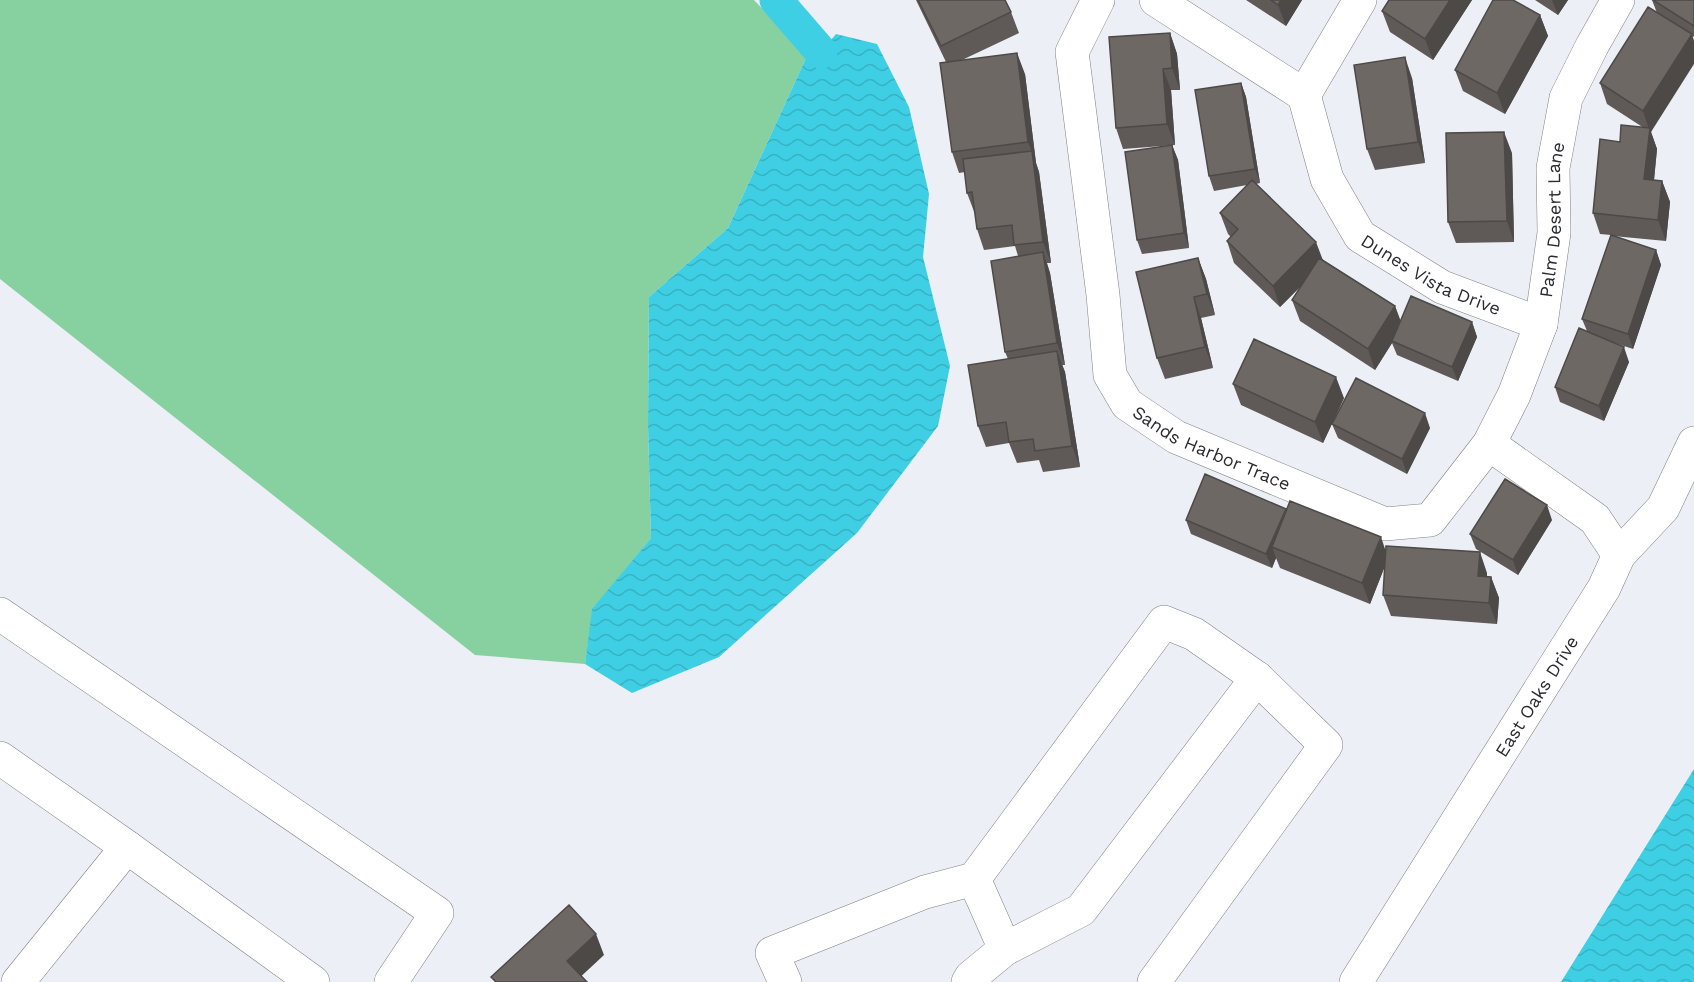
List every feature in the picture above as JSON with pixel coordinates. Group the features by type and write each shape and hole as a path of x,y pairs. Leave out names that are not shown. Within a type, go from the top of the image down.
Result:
{"street":[{"name":"Sands Harbor Trace","path":"1098,0 1072,52 1110,375 1127,404 1176,437 1385,524 1430,520 1489,444"},
{"path":"1156,0 1304,95 1360,0"},
{"name":"Palm Desert Lane","path":"1489,444 1514,395 1541,324 1554,233 1553,168 1566,98 1618,0"},
{"name":"Dunes Vista Drive","path":"1304,95 1327,179 1360,236 1442,286 1541,324"},
{"name":"East Oaks Drive","path":"1356,982 1604,588 1619,555 1663,508 1694,442"},
{"path":"1489,444 1595,519 1619,555"},
{"path":"0,614 437,913 391,982"},
{"path":"785,982 772,953 925,892 974,879 1164,622 1194,634 1257,678 1326,745 1154,982"},
{"path":"968,982 1005,950 1081,910 1257,678"},
{"path":"0,758 313,982"},
{"path":"18,982 127,847"},
{"path":"974,879 1005,950"}],"green space":[{"path":"0,0 754,0 807,56 728,228 649,297 648,425 651,538 593,609 585,664 475,655 0,279"}],"water":[{"path":"836,34 877,44 909,107 929,194 923,257 950,366 938,426 857,533 719,657 632,693 585,664 592,609 651,538 648,425 649,297 728,228 807,56 821,52"},
{"path":"1694,769 1694,982 1561,982"}],"building":[{"path":"918,0 1005,0 1011,12 941,46"},
{"path":"1271,0 1281,0 1278,5"},
{"path":"1389,0 1450,0 1425,39 1382,11"},
{"path":"1493,0 1513,0 1540,15 1497,93 1455,70"},
{"path":"1653,0 1694,0 1694,26"},
{"path":"1648,7 1692,34 1643,111 1600,83"},
{"path":"1170,33 1172,68 1163,69 1167,124 1116,128 1109,37"},
{"path":"1017,53 1028,142 952,152 940,63"},
{"path":"1405,57 1418,142 1367,149 1354,65"},
{"path":"1241,83 1255,169 1209,176 1195,90"},
{"path":"1621,125 1650,128 1644,179 1662,181 1658,220 1593,213 1600,139 1620,142"},
{"path":"1504,132 1507,221 1448,222 1446,133"},
{"path":"1172,145 1184,233 1137,240 1125,152"},
{"path":"1032,151 1043,242 1014,245 1012,225 977,229 972,192 967,193 963,159"},
{"path":"1252,180 1316,242 1273,286 1227,241 1238,229 1220,213"},
{"path":"1611,235 1656,250 1628,334 1582,319"},
{"path":"1043,252 1057,343 1005,352 991,261"},
{"path":"1198,258 1207,294 1194,297 1205,347 1157,358 1136,272"},
{"path":"1319,258 1395,306 1368,349 1292,300"},
{"path":"1411,296 1472,322 1452,367 1392,341"},
{"path":"1579,328 1624,347 1599,406 1555,387"},
{"path":"1254,339 1336,377 1315,422 1233,384"},
{"path":"1057,351 1072,446 1035,451 1033,439 1009,442 1006,422 978,426 968,365"},
{"path":"1356,378 1425,413 1402,459 1332,424"},
{"path":"1205,474 1286,509 1266,554 1186,520"},
{"path":"1505,479 1547,505 1513,560 1470,534"},
{"path":"1290,501 1381,537 1362,583 1272,547"},
{"path":"1386,546 1480,552 1478,576 1491,577 1489,603 1383,595"},
{"path":"569,905 596,934 567,961 587,982 496,982 491,977"}],"waterway":[{"path":"776,0 821,52"}]}
